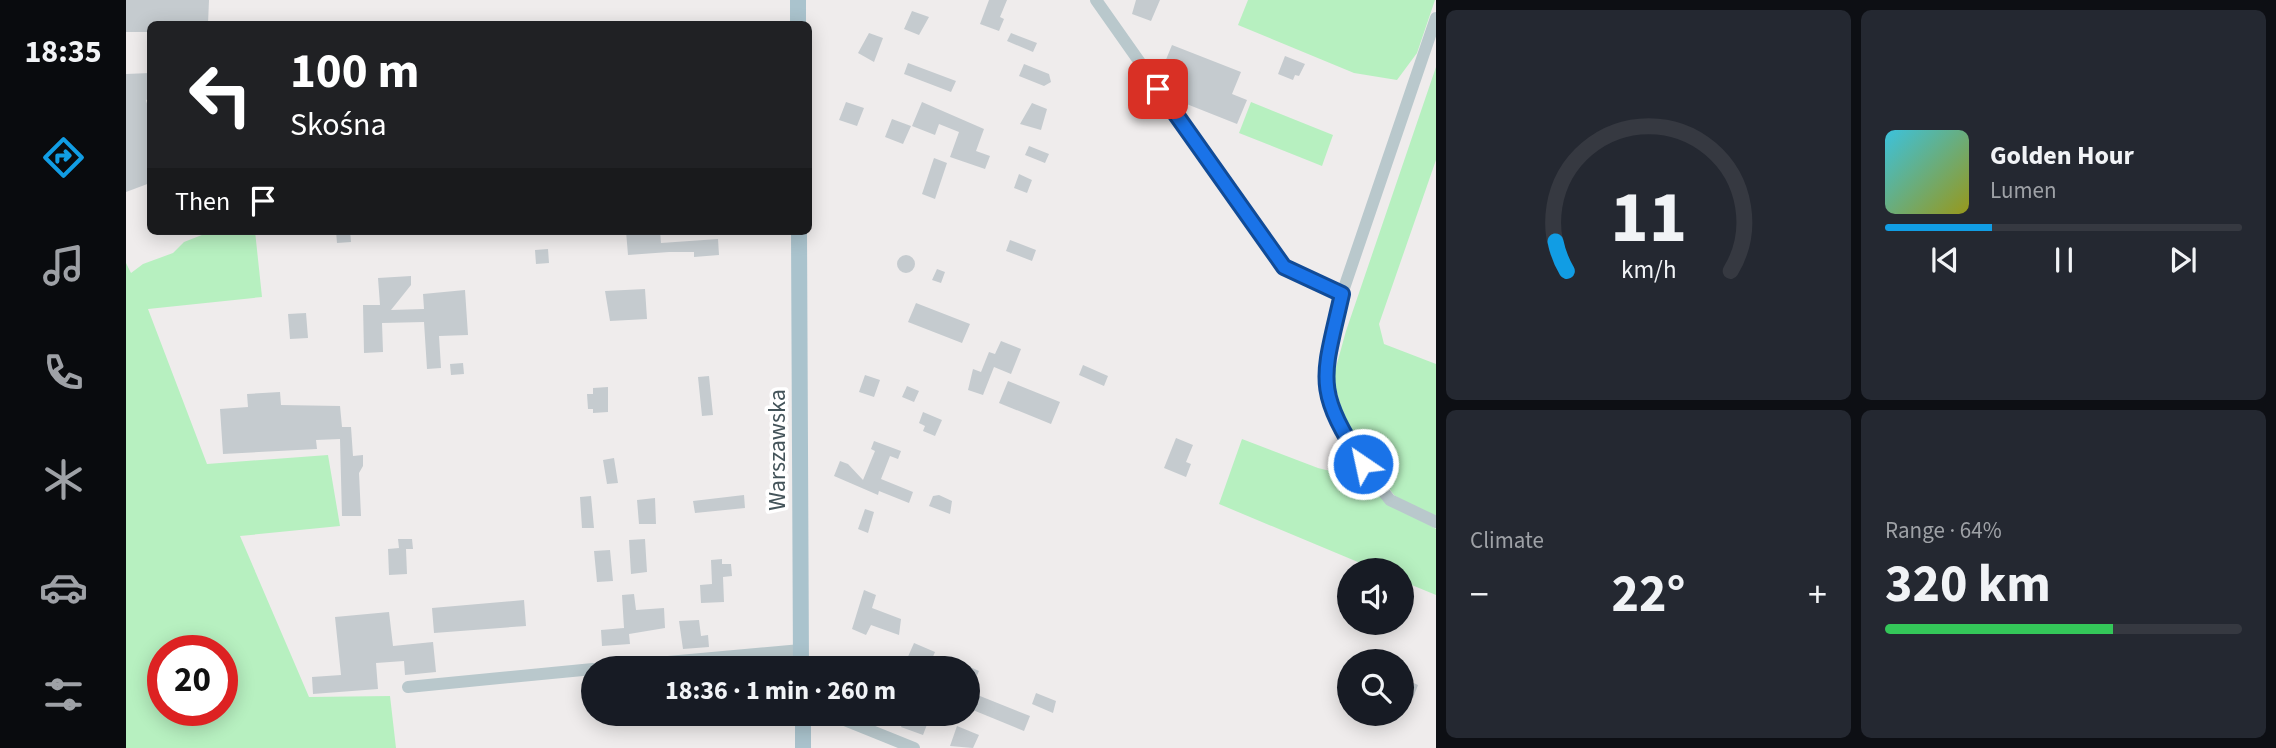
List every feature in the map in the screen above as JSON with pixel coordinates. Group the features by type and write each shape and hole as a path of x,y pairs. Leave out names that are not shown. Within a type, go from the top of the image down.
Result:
{"main road":[{"path":"798,0 799,21"},
{"name":"Warszawska","path":"799,235 801,656"},
{"path":"803,726 803,748"}],"street":[{"path":"1096,0 1284,267 1342,294"},
{"path":"1436,18 1342,294 1324,376 1327,399 1341,431 1391,499 1436,522"},
{"path":"735,656 801,650"},
{"path":"408,687 581,670"},
{"path":"859,726 914,748"}],"green space":[{"path":"1248,0 1435,0 1417,53 1397,80 1354,73 1238,25"},
{"path":"1436,67 1436,160 1379,324 1384,344 1436,364 1436,517 1416,510 1394,495 1378,474 1345,421 1333,378 1346,331"},
{"path":"1251,102 1333,135 1322,166 1239,133"},
{"path":"202,235 255,235 262,297 148,309 207,464 328,455 340,526 240,536 309,697 390,696 396,748 126,748 126,263 131,273 143,264 173,253 184,242"},
{"path":"1242,439 1334,472 1350,464 1388,500 1436,529 1436,595 1414,586 1414,558 1348,558 1219,504"}],"building":[{"path":"126,0 209,0 208,21 147,21 147,32 126,32"},
{"path":"989,0 1007,0 1000,17 1004,19 999,31 980,24"},
{"path":"1136,0 1160,0 1151,21 1132,14"},
{"path":"912,11 929,17 919,35 904,29"},
{"path":"869,33 883,38 874,62 858,53"},
{"path":"1011,33 1037,43 1033,52 1007,41"},
{"path":"1172,45 1241,72 1232,94 1247,100 1237,124 1179,101 1166,82 1173,65 1165,62"},
{"path":"1285,56 1305,64 1299,76 1295,75 1293,80 1278,74"},
{"path":"908,63 956,81 951,92 904,74"},
{"path":"1024,64 1049,74 1051,82 1044,86 1019,76"},
{"path":"147,73 147,184 126,192 126,74"},
{"path":"846,102 864,108 857,126 839,120"},
{"path":"922,102 984,129 976,151 990,156 985,169 950,157 959,132 939,124 935,135 912,126"},
{"path":"1032,103 1047,109 1041,130 1020,124"},
{"path":"892,119 911,126 903,144 885,137"},
{"path":"1029,146 1049,154 1045,163 1025,155"},
{"path":"934,158 947,163 935,199 922,194"},
{"path":"1019,174 1032,180 1027,193 1014,188"},
{"path":"336,235 350,235 351,242 337,243"},
{"path":"626,235 660,235 661,243 718,239 719,255 694,257 694,252 669,252 628,255"},
{"path":"1010,240 1036,250 1032,261 1006,251"},
{"path":"548,249 549,263 536,264 535,250"},
{"path":"902,255 910,255 915,264 913,271 902,273 897,268 897,260"},
{"path":"937,269 945,272 941,283 932,280"},
{"path":"411,276 411,285 391,310 424,309 423,294 465,290 468,335 439,336 441,368 427,369 424,322 382,323 383,352 364,353 363,305 380,305 378,278"},
{"path":"645,289 647,319 610,321 605,291"},
{"path":"916,303 970,324 962,343 908,322"},
{"path":"306,313 308,338 290,339 288,314"},
{"path":"1001,341 1021,349 1011,374 994,367 983,395 968,390 973,369 981,372 989,352 995,354"},
{"path":"463,363 464,374 451,375 450,364"},
{"path":"1083,365 1108,376 1104,386 1079,375"},
{"path":"865,375 880,380 874,397 859,392"},
{"path":"709,376 713,415 702,416 698,377"},
{"path":"1008,381 1060,402 1051,424 999,403"},
{"path":"907,386 919,391 914,402 902,397"},
{"path":"608,387 608,412 593,413 593,409 588,409 587,394 593,394 593,388"},
{"path":"280,392 281,405 340,406 342,427 351,427 353,456 363,455 363,466 359,473 361,516 342,516 340,439 316,440 317,449 223,454 220,409 248,407 247,394"},
{"path":"923,412 942,420 935,436 923,431 925,426 919,423"},
{"path":"1176,438 1193,445 1186,462 1191,464 1186,477 1164,468"},
{"path":"874,441 901,451 898,459 890,456 881,479 913,492 909,503 879,491 878,495 834,476 840,461 848,464 863,480 875,451 871,449"},
{"path":"614,458 618,483 607,484 603,460"},
{"path":"744,495 745,508 695,513 693,501"},
{"path":"939,495 952,501 950,514 929,506 933,496"},
{"path":"591,496 594,528 582,528 580,497"},
{"path":"655,498 656,524 639,524 637,500"},
{"path":"865,509 874,512 868,533 858,529"},
{"path":"398,539 412,539 413,549 406,549 407,574 389,575 388,549 399,548"},
{"path":"645,539 647,572 631,574 629,540"},
{"path":"610,550 613,581 597,582 594,551"},
{"path":"722,559 722,564 731,564 732,576 723,577 724,602 701,603 700,585 712,584 711,560"},
{"path":"864,590 876,595 872,608 901,619 899,635 871,625 866,635 852,629"},
{"path":"634,594 636,610 664,608 665,628 629,634 630,644 602,646 601,630 624,628 622,595"},
{"path":"524,600 526,626 434,633 432,608"},
{"path":"389,612 393,646 433,642 436,672 405,675 404,661 376,663 378,689 313,694 312,677 341,675 335,617"},
{"path":"699,620 701,636 708,635 709,647 683,649 679,621"},
{"path":"914,643 935,652 933,656 908,656"},
{"path":"1036,693 1056,701 1053,713 1032,704"},
{"path":"980,696 1030,716 1024,731 980,713"},
{"path":"901,726 926,726 923,735"},
{"path":"957,726 979,735 973,748 950,746"}],"route":[{"path":"1158,89 1284,267 1342,294 1324,376 1327,399 1341,431 1363,464"}]}
